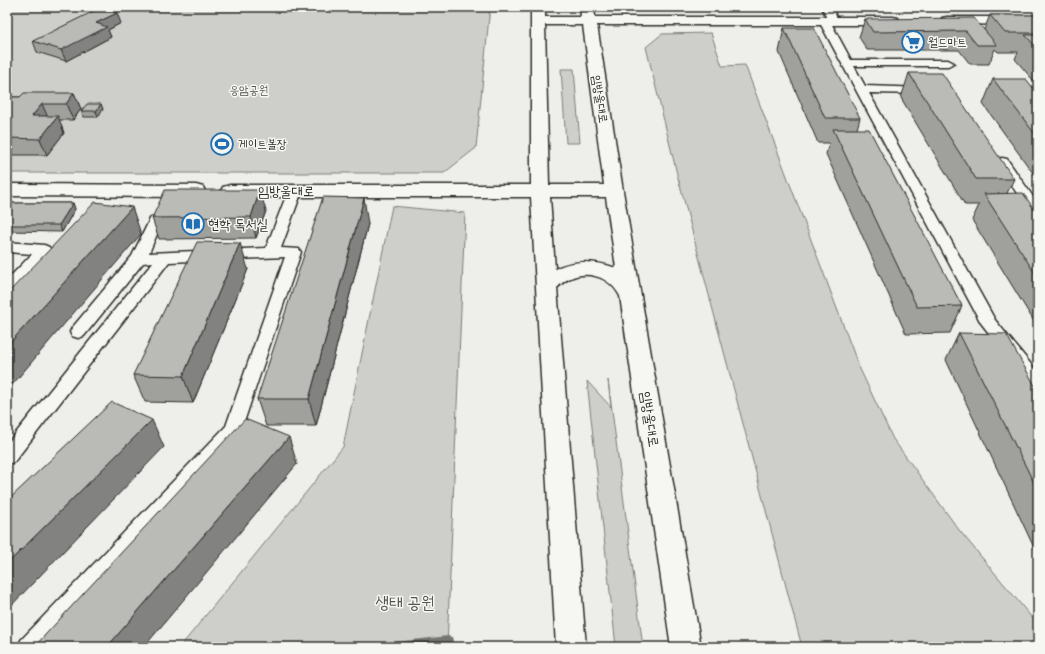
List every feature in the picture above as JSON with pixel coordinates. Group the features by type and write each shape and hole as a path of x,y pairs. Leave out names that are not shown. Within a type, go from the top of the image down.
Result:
{"main road":[{"path":"571,647 540,192 538,14 828,16 906,21"},
{"name":"임방울대로","path":"588,14 614,191 686,647"},
{"path":"937,21 1038,22"},
{"name":"임방울대로","path":"7,190 614,191"},
{"path":"547,298 547,288 553,280 562,274 573,270 586,268 611,273 621,279 628,287 631,296"}],"lane":[{"path":"828,16 847,63 989,323 1038,386"},
{"path":"847,63 948,63"},
{"path":"862,89 918,89 938,92"},
{"path":"993,149 1038,214"},
{"path":"272,253 295,191"},
{"path":"78,332 139,258 156,220"},
{"path":"7,247 44,250 7,289"},
{"path":"29,647 234,429 294,252 139,258"},
{"path":"7,457 165,257"}],"green space":[{"name":"응암공원","path":"7,7 490,7 476,148 444,173 7,173"},
{"path":"711,33 722,66 745,65 859,367 893,439 959,530 1038,625 1038,647 802,647 677,174 646,47 662,34"},
{"path":"561,69 574,69 580,143 566,143"},
{"name":"생태 공원","path":"392,206 465,213 447,647 180,647 343,447"},
{"path":"608,380 643,647 616,647 587,381 611,407"}],"building":[{"path":"100,8 117,13 96,23 107,27 61,50 33,41"},
{"path":"990,15 1038,15 1038,33 1005,33"},
{"path":"974,18 997,45 977,45 966,31 873,32 865,19"},
{"path":"784,28 814,28 860,118 825,118"},
{"path":"1025,35 1038,35 1038,49"},
{"path":"909,73 942,73 1014,179 976,179"},
{"path":"993,79 1026,79 1038,94 1038,138"},
{"path":"24,93 74,93 66,104 42,104 32,116 58,116 40,139 7,138 7,97 20,97"},
{"path":"87,104 101,104 96,111 81,111"},
{"path":"833,129 869,129 962,306 917,307"},
{"path":"165,190 260,190 251,217 152,218"},
{"path":"1023,193 1038,215 1038,278 984,194"},
{"path":"323,197 364,198 309,399 257,399"},
{"path":"95,202 132,207 7,346 7,294"},
{"path":"7,203 73,203 59,225 7,225"},
{"path":"197,242 240,243 183,376 133,375"},
{"path":"959,333 1006,334 1038,391 1038,491"},
{"path":"112,402 152,420 7,564 7,501"},
{"path":"245,419 289,437 107,647 34,647"}],"waterway":[{"path":"395,647 448,641"}],"place":[{"name":"월드마트","path":"913,42"},
{"name":"게이트볼장","path":"222,144"},
{"name":"현학 독서실","path":"193,224"}]}
